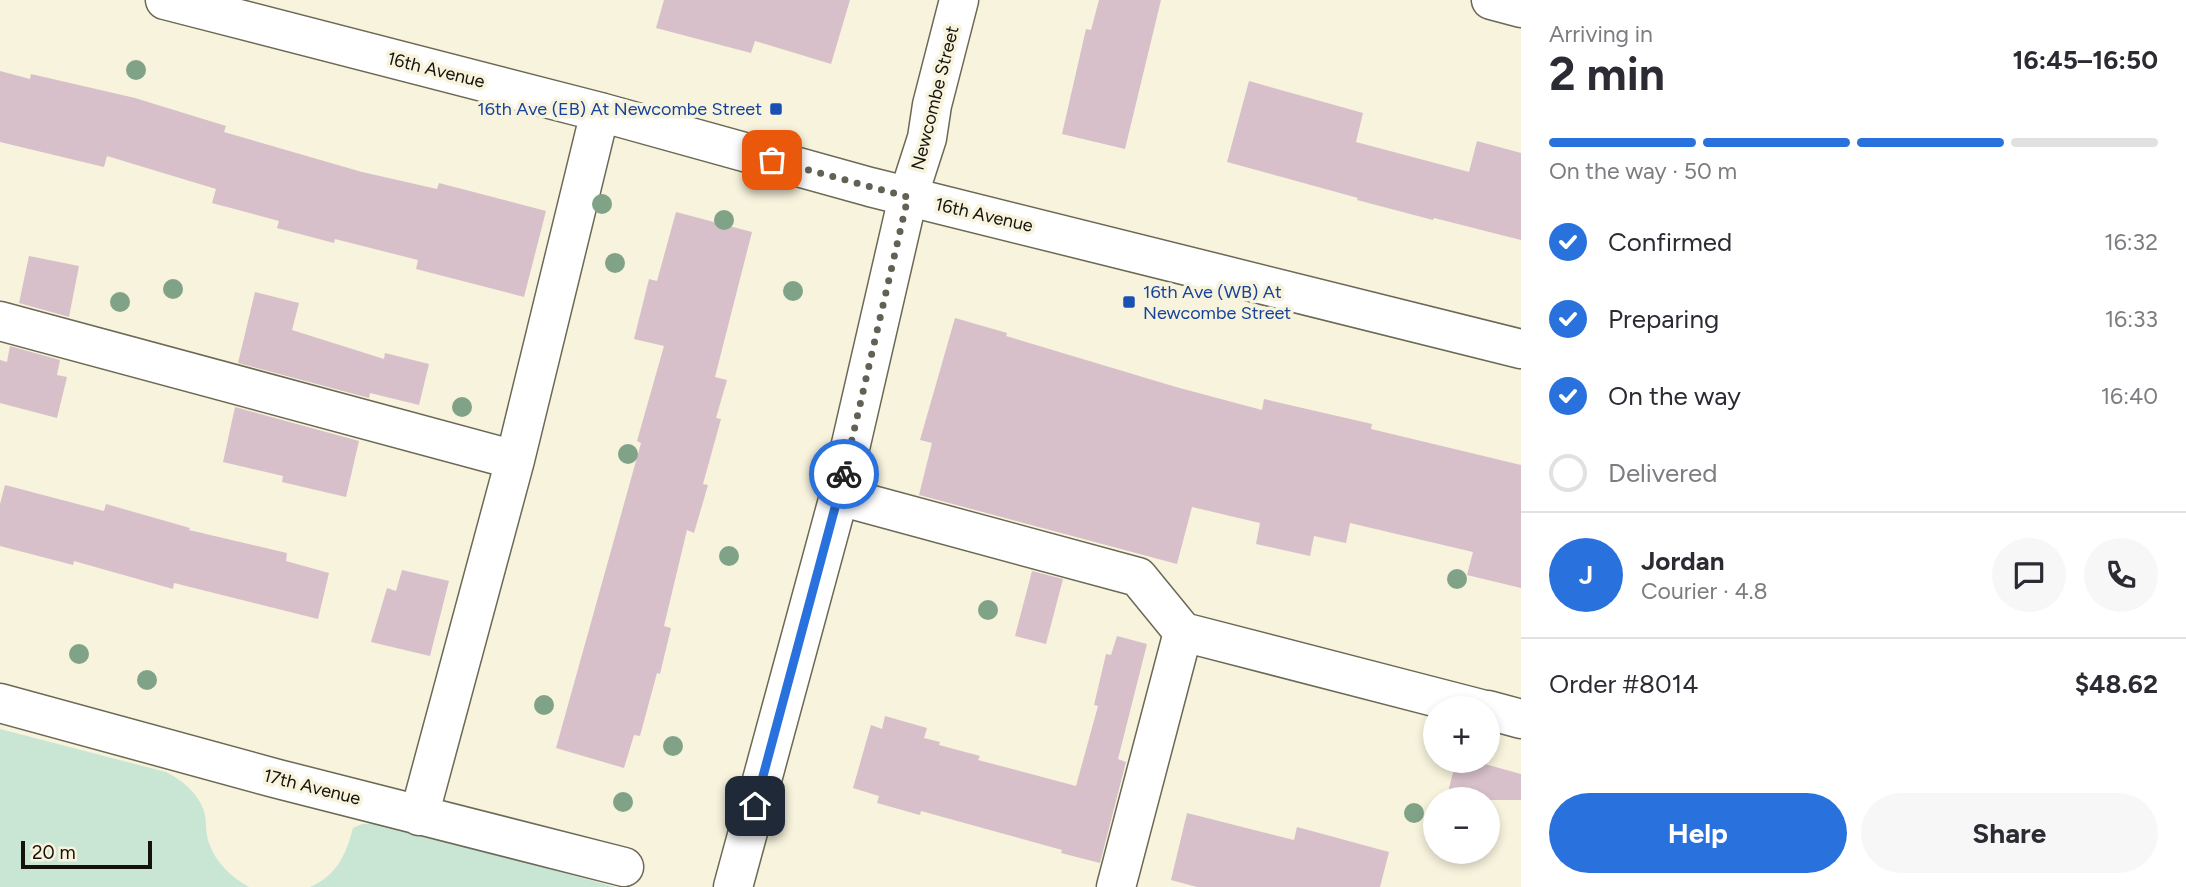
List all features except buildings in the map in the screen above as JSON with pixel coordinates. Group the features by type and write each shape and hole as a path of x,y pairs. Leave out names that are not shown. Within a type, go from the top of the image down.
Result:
{"street":[{"name":"16th Avenue","path":"165,0 600,112 908,197 978,212 1521,349"},
{"name":"Newcombe Street","path":"733,887 839,496 908,197 927,138 932,105 960,0"},
{"path":"1491,0 1521,8"},
{"path":"419,816 515,460 600,112"},
{"path":"0,321 515,460"},
{"path":"839,496 1138,577 1182,632 1431,696"},
{"path":"1116,887 1182,632"},
{"name":"17th Avenue","path":"0,703 419,816 624,867"},
{"path":"1500,713 1521,719"}],"green space":[{"path":"0,729 166,772 178,779 194,793 201,804 208,839 216,857 230,874 249,887 0,887"},
{"path":"385,823 615,887 310,887 334,870 347,847 353,828 362,824"}],"way so far":[{"path":"772,160 908,197 844,474"}],"place":[{"name":"16th Ave (EB) At Newcombe Street","path":"776,109"},
{"name":"16th Ave (WB) At Newcombe Street","path":"1129,302"}],"route":[{"path":"755,806 844,474"}]}
